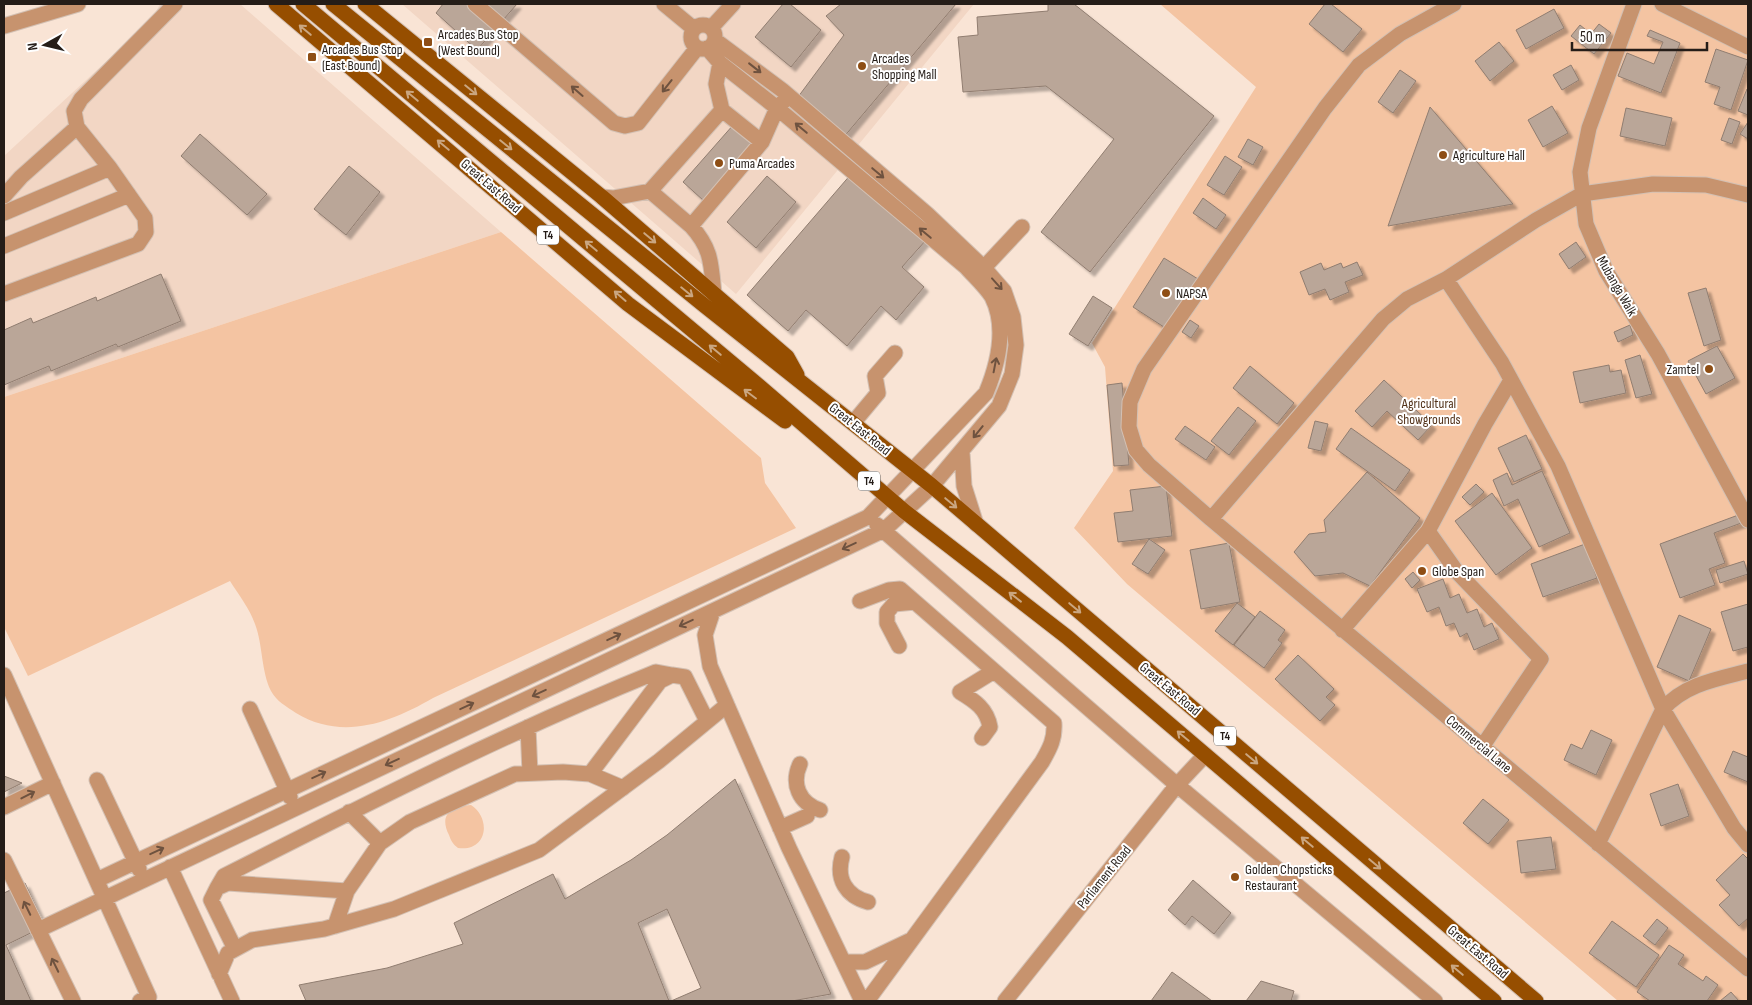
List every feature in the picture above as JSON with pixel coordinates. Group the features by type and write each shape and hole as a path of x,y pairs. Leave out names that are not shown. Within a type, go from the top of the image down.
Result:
{"main road":[{"name":"Great East Road","path":"276,4 628,304 804,436 834,450"},
{"name":"Great East Road","path":"303,4 904,511 1067,637 1494,1001"},
{"name":"Great East Road","path":"333,4 690,294 932,486 1536,1001"},
{"name":"Great East Road","path":"365,4 602,197 787,357 800,381"}],"street":[{"path":"4,26 60,6 78,4"},
{"path":"4,294 138,244 146,232 145,218 110,168 77,128 74,111 81,99 175,4"},
{"path":"475,4 614,123 625,126 638,123 707,41 733,4"},
{"path":"97,880 868,517 914,472 986,393 995,370 1000,332 992,297 979,273 927,214 789,96 742,58 707,41 691,39 693,28 664,4"},
{"name":"Commercial Lane","path":"1454,4 1400,34 1359,65 1324,108 1144,369 1130,402 1129,427 1136,450 1149,465 1211,519 1748,969"},
{"name":"Mubanga Walk","path":"1634,4 1589,128 1580,172 1586,224 1606,272 1658,354 1748,520"},
{"path":"1662,4 1748,47"},
{"path":"38,930 884,530 932,486 999,406 1012,374 1016,345 1013,317 1004,291 979,273 966,267 777,108 720,64 707,41"},
{"path":"720,64 716,84 722,110 762,142"},
{"path":"691,226 762,142 777,108 789,96"},
{"path":"602,197 613,198 650,192 722,110"},
{"path":"4,196 21,177 77,128"},
{"path":"4,213 110,168"},
{"path":"1211,519 1383,320 1408,299 1446,279 1536,220 1582,194 1653,184 1706,185 1748,195"},
{"path":"650,192 691,226 703,239 709,252 714,294"},
{"path":"4,246 129,195"},
{"path":"979,273 1022,227"},
{"path":"1446,279 1511,380 1558,466 1662,709 1734,828 1748,845"},
{"path":"853,423 878,393 875,376 895,353"},
{"path":"1342,630 1428,530 1511,380"},
{"path":"962,452 964,486 976,524"},
{"path":"868,517 1177,785 1435,1001"},
{"path":"1428,530 1457,572 1541,659 1482,747"},
{"path":"867,1001 1042,762 1052,745 1054,735 1054,723 900,589 889,590 860,601 873,607 886,623 899,646"},
{"path":"886,623 886,612 894,604 915,602"},
{"path":"713,611 705,635 710,666 780,828 862,1001"},
{"path":"1598,844 1662,709 1672,698 1686,689 1748,671"},
{"path":"235,949 211,900 224,876 350,812 528,727 656,672 685,677 707,721"},
{"path":"982,738 990,727 988,716 975,701 960,692 994,672"},
{"path":"4,675 149,997 140,1001"},
{"path":"590,774 660,681 672,675"},
{"path":"219,974 228,953 252,940 336,926 394,909 539,850 624,788 727,705"},
{"path":"250,709 295,808"},
{"path":"528,727 530,774"},
{"name":"Parliament Road","path":"1005,1001 1177,785 1205,755"},
{"path":"780,828 808,816 802,805 796,781 800,764"},
{"path":"336,926 347,891 380,843 410,822 515,774 563,772 590,774 624,788"},
{"path":"98,780 143,880"},
{"path":"4,807 53,783"},
{"path":"350,812 380,843"},
{"path":"842,857 840,875 843,884 853,896 868,902"},
{"path":"4,860 73,1001"},
{"path":"170,867 232,1001"},
{"path":"216,888 228,884 347,891"},
{"path":"844,962 865,962 912,939"}],"shaded area":[{"path":"160,4 240,4 501,232 4,397 4,156 152,19"},
{"path":"402,4 974,4 736,294"}],"green space":[{"name":"Agricultural Showgrounds","path":"1160,4 1748,4 1748,1001 1618,1001 1127,584 1074,528 1113,471 1105,367 1092,343 1256,87"},
{"path":"501,232 761,458 765,483 796,528 400,715 366,725 331,726 313,721 296,713 276,698 268,683 258,632 253,618 230,581 28,676 4,627 4,397"},
{"path":"471,805 482,818 483,833 475,845 468,848 458,848 451,841 446,828 446,817 452,810"}],"building":[{"path":"443,4 517,4 477,50 436,13"},
{"path":"783,4 790,4 821,30 791,67 755,37"},
{"name":"Arcades Shopping Mall","path":"841,4 956,4 843,138 798,97 844,35 826,16"},
{"path":"1048,4 1074,4 1214,116 1090,272 1041,232 1114,139 1046,86 963,92 958,37 978,35 977,17 1048,11"},
{"path":"1325,4 1331,4 1362,29 1343,52 1309,24"},
{"path":"1554,9 1564,28 1526,49 1516,30"},
{"path":"1599,24 1611,33 1594,54 1571,36 1580,25 1591,34"},
{"path":"1650,30 1680,43 1661,93 1618,76 1627,53 1654,64 1663,42 1647,36"},
{"path":"1499,42 1514,61 1490,81 1475,61"},
{"path":"1716,49 1748,60 1731,110 1714,104 1720,87 1705,82"},
{"path":"1571,65 1579,80 1562,90 1553,75"},
{"path":"1400,70 1416,81 1393,113 1378,102"},
{"path":"1748,90 1748,115 1738,111"},
{"path":"1552,106 1568,133 1543,147 1528,120"},
{"name":"Agriculture Hall","path":"1430,107 1513,204 1388,226"},
{"path":"1626,108 1672,118 1665,146 1620,136"},
{"path":"1729,118 1740,122 1732,144 1721,140"},
{"path":"1748,122 1748,139 1740,134"},
{"name":"Puma Arcades","path":"734,124 756,143 704,201 683,182"},
{"path":"200,134 267,194 247,215 181,156"},
{"path":"1248,139 1263,147 1253,165 1238,157"},
{"path":"1225,156 1242,167 1224,195 1207,185"},
{"path":"349,166 380,192 346,235 314,209"},
{"path":"852,173 927,239 902,267 924,287 896,320 881,306 847,346 806,310 788,331 747,295"},
{"path":"767,176 796,202 756,248 727,222"},
{"path":"1203,198 1226,215 1216,229 1193,213"},
{"path":"1576,242 1586,257 1569,269 1559,254"},
{"name":"NAPSA","path":"1164,258 1198,279 1167,329 1133,307"},
{"path":"1357,262 1363,275 1345,282 1349,292 1330,300 1325,289 1309,295 1300,272 1321,263 1324,270 1341,263 1343,268"},
{"path":"161,274 181,321 118,347 116,344 51,371 49,366 4,385 4,330 31,318 33,323 96,297 97,301"},
{"path":"1706,288 1721,340 1704,346 1688,293"},
{"path":"1093,296 1112,308 1088,346 1069,334"},
{"path":"1190,320 1199,326 1191,338 1182,332"},
{"path":"1630,325 1633,335 1618,342 1614,332"},
{"path":"1717,346 1735,378 1706,394 1688,361"},
{"path":"1640,355 1652,394 1636,398 1625,360"},
{"path":"1609,365 1610,372 1621,370 1626,393 1580,403 1573,372"},
{"path":"1250,366 1294,403 1277,424 1233,388"},
{"path":"1384,380 1432,425 1418,440 1387,411 1372,427 1355,411"},
{"path":"1122,383 1129,465 1114,466 1107,385"},
{"path":"1238,407 1256,421 1229,455 1211,441"},
{"path":"1315,421 1328,424 1321,451 1308,448"},
{"path":"1185,426 1215,447 1206,460 1175,439"},
{"path":"1351,428 1410,470 1395,491 1336,449"},
{"path":"1526,435 1542,469 1514,482 1498,448"},
{"path":"1542,471 1570,533 1539,547 1518,499 1504,506 1493,480 1507,473 1512,485"},
{"path":"1367,472 1420,518 1370,586 1343,573 1315,576 1294,552 1309,534 1326,532 1324,520"},
{"path":"1476,484 1484,492 1470,505 1462,497"},
{"path":"1166,486 1172,536 1118,542 1114,513 1133,511 1130,490"},
{"path":"1492,493 1532,548 1496,575 1455,521"},
{"path":"1741,514 1744,522 1714,533 1725,563 1709,569 1715,585 1680,598 1660,544"},
{"path":"1149,539 1165,550 1148,574 1132,564"},
{"path":"1229,543 1240,602 1201,609 1190,550"},
{"path":"1585,544 1597,578 1543,597 1531,564"},
{"path":"1744,561 1748,574 1720,583 1716,570"},
{"path":"1413,572 1420,580 1412,588 1405,579"},
{"path":"1443,579 1450,598 1459,594 1467,613 1477,609 1484,627 1492,623 1499,639 1474,650 1467,633 1460,637 1454,623 1446,626 1439,607 1427,612 1417,589"},
{"path":"1237,603 1255,617 1233,645 1215,631"},
{"path":"1748,604 1748,647 1733,651 1721,612"},
{"path":"1260,611 1285,630 1278,640 1282,643 1264,668 1234,645"},
{"path":"1679,615 1711,629 1689,681 1657,667"},
{"path":"1298,655 1334,689 1326,697 1335,705 1320,721 1275,679"},
{"path":"1591,730 1612,740 1596,775 1564,760 1571,744 1582,749"},
{"path":"1733,751 1748,757 1748,782 1724,772"},
{"path":"4,776 22,783 4,792"},
{"path":"735,779 831,994 792,1001 671,1001 701,988 667,909 638,923 669,1001 306,1001 299,985 387,968 463,944 454,923 553,874 565,899 631,860 667,835"},
{"path":"1678,784 1689,816 1661,826 1650,794"},
{"path":"1483,799 1509,820 1488,844 1463,823"},
{"path":"1551,837 1556,869 1521,873 1517,841"},
{"path":"1743,854 1748,859 1748,918 1739,926 1719,905 1730,895 1716,880"},
{"path":"1193,880 1231,913 1214,934 1192,916 1185,925 1168,910"},
{"path":"25,883 45,926 6,945 31,1001 4,1001 4,893"},
{"path":"1657,919 1668,928 1655,945 1643,936"},
{"path":"1612,921 1659,955 1636,987 1589,953"},
{"path":"1669,945 1684,955 1678,964 1703,981 1706,976 1718,985 1707,1001 1650,1001 1637,992"},
{"path":"1172,972 1212,1001 1151,1001"},
{"path":"1261,981 1294,991 1291,1001 1246,1001"},
{"path":"1731,992 1739,1001 1720,1001"}],"place":[{"name":"Arcades Bus Stop (West Bound)","path":"428,42"},
{"name":"Arcades Bus Stop (East Bound)","path":"312,57"},
{"name":"Arcades Shopping Mall","path":"862,66"},
{"name":"Agriculture Hall","path":"1443,155"},
{"name":"Puma Arcades","path":"719,163"},
{"name":"NAPSA","path":"1166,293"},
{"name":"Zamtel","path":"1709,369"},
{"name":"Globe Span","path":"1422,571"},
{"name":"Golden Chopsticks Restaurant","path":"1235,877"}]}
